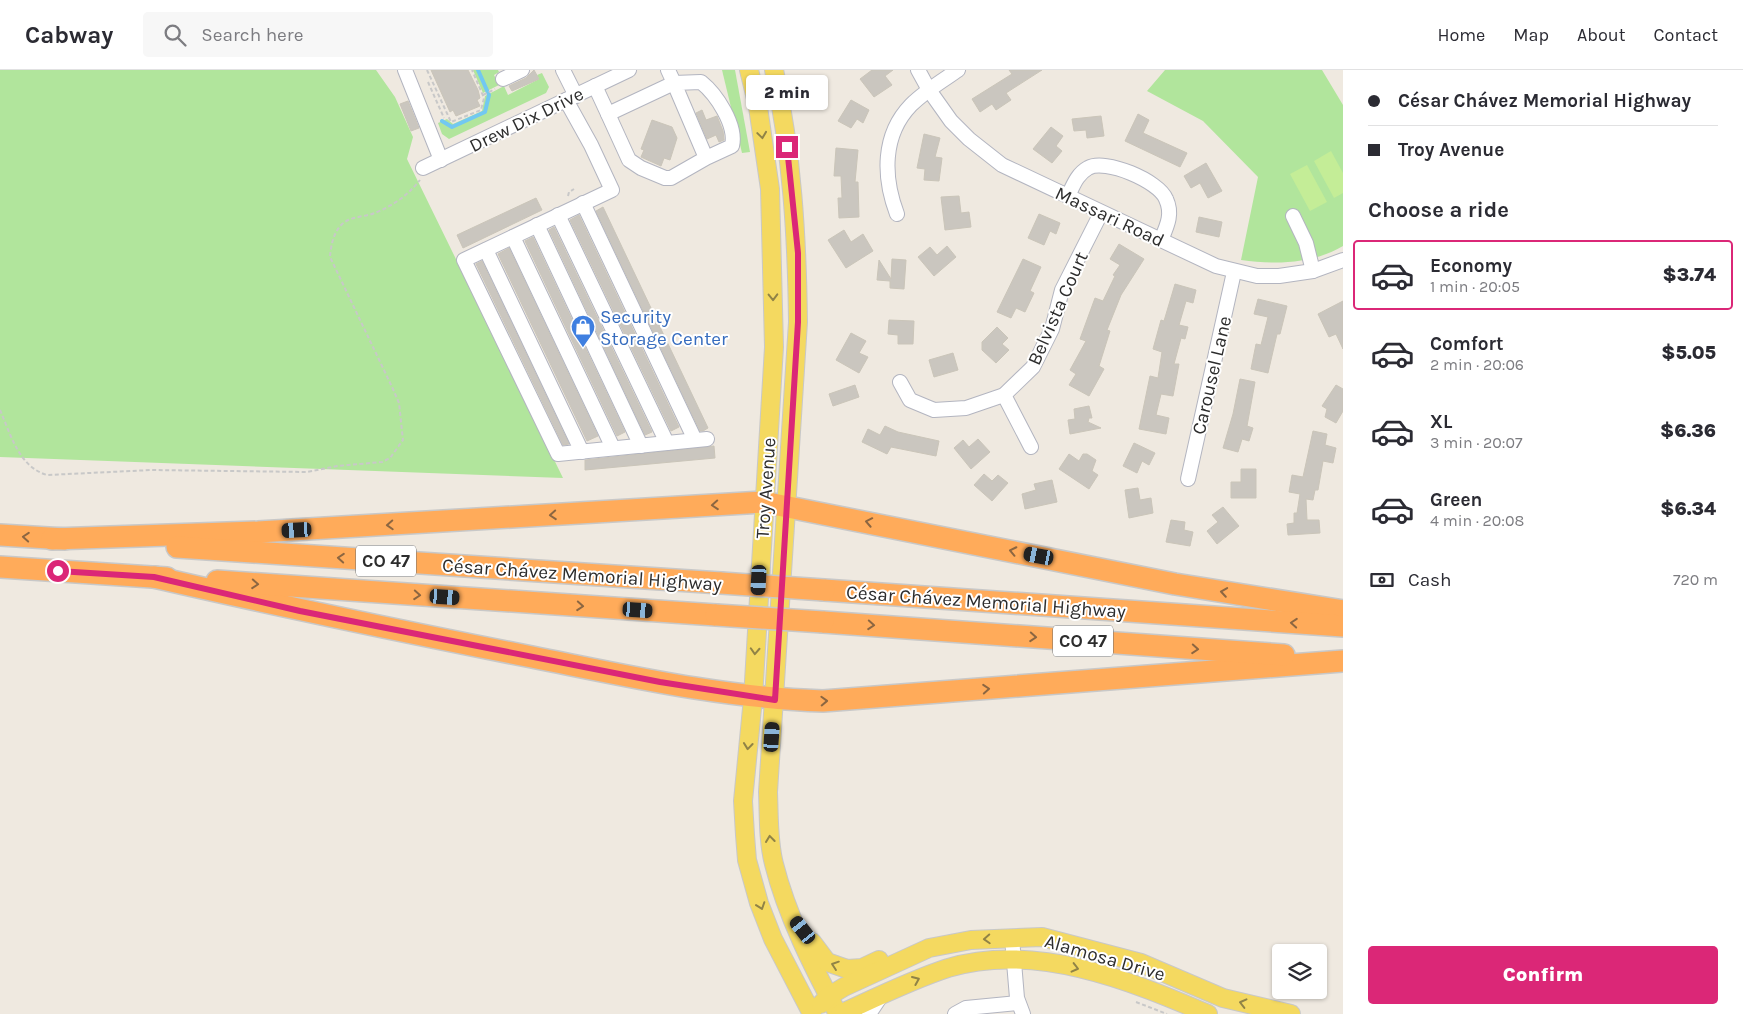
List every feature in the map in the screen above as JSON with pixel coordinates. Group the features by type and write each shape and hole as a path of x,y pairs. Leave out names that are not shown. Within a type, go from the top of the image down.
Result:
{"highway":[{"path":"52,539 258,532 763,502 1175,584 1343,611"},
{"name":"César Chávez Memorial Highway","path":"0,535 1343,626"},
{"name":"César Chávez Memorial Highway","path":"0,567 822,622 1343,660"},
{"path":"154,577 310,613 660,682 775,700 823,701 1343,660"}],"main road":[{"name":"Troy Avenue","path":"749,70 758,107 770,189 774,347 763,502 753,698 743,801 747,860 759,904 773,938 812,1014"},
{"name":"Troy Avenue","path":"774,70 781,99 792,179 798,253 798,322 768,792 769,830 773,863 790,914 839,1014"},
{"path":"790,914 827,962 847,969 862,968 919,943 929,948"},
{"name":"Alamosa Drive","path":"812,1014 829,996 929,948 971,940 1042,937 1141,963 1223,998 1291,1014"},
{"name":"Alamosa Drive","path":"839,1014 919,978 950,968 983,961 1013,959 1046,961 1134,983 1190,1011 1208,1014"}],"street":[{"path":"405,70 441,160"},
{"path":"503,80 522,70"},
{"path":"564,70 571,98 612,190 583,203 464,260 558,454 701,440 583,203"},
{"name":"Drew Dix Drive","path":"423,168 629,70"},
{"name":"Massari Road","path":"918,70 929,90 951,121 986,153 1023,176 1216,266 1234,272 1280,276 1313,271 1343,260"},
{"path":"897,214 887,181 888,152 900,118 912,104 958,70"},
{"path":"595,86 629,160 641,168 665,178 671,178 732,146 734,138 723,108 712,91 701,82 671,76 608,114"},
{"path":"671,76 706,158"},
{"path":"1068,196 1076,180 1088,168 1097,165 1116,167 1155,186 1166,197 1170,214 1161,240"},
{"name":"Belvista Court","path":"900,382 910,400 934,410 966,408 1004,395 1033,367 1052,329 1062,290 1101,213"},
{"path":"558,215 667,443"},
{"path":"1293,216 1306,243 1313,271"},
{"path":"537,226 642,446"},
{"path":"513,237 613,448"},
{"path":"486,250 582,452"},
{"name":"Carousel Lane","path":"1188,479 1234,272"},
{"path":"1004,395 1030,447"},
{"path":"955,1014 966,1008 1020,1008 1012,938"},
{"path":"1190,1011 1201,988"},
{"path":"869,1014 881,996"}],"path":[{"path":"427,70 447,117 452,122 481,110 485,94 472,70"},
{"path":"428,82 444,118 447,117"},
{"path":"485,94 490,92"},
{"path":"0,410 26,464 37,472 47,475 152,470 307,472 336,466 382,462 390,458 403,440 398,402 330,257 330,248 333,238 340,227 349,220 375,213 404,197 422,178 423,168"}],"green space":[{"path":"0,70 376,70 395,97 413,137 407,159 563,478 0,457"},
{"path":"473,70 498,70 499,72 494,75 499,85 483,93"},
{"path":"722,70 735,70 750,152 742,153"},
{"path":"1165,70 1322,70 1343,105 1343,246 1319,256 1294,262 1280,263 1241,260 1258,177 1203,121 1147,91"},
{"path":"542,73 549,87 546,93 449,139 442,134 438,123 447,119 453,124 482,111 485,96 504,86 508,95 539,79 537,75"},
{"path":"1331,151 1343,173 1343,193 1334,198 1314,161"},
{"path":"1307,165 1327,202 1310,211 1290,174"}],"building":[{"path":"431,70 468,70 478,90 480,98 477,100 480,106 456,116 453,110 450,112"},
{"path":"534,70 539,79 512,91 509,86 526,78"},
{"path":"872,70 893,70 885,76 892,85 874,97 860,79"},
{"path":"1009,70 1042,70 1006,93 1011,100 996,110 992,104 980,112 972,99 1012,74"},
{"path":"851,100 869,110 863,123 857,119 851,128 838,121"},
{"path":"408,101 419,128 411,131 400,104"},
{"path":"702,110 706,120 717,116 723,131 724,140 719,142 716,135 707,139 696,113"},
{"path":"1138,114 1149,120 1143,133 1187,153 1180,167 1125,141"},
{"path":"1101,116 1104,136 1087,138 1086,130 1074,131 1072,119"},
{"path":"652,120 672,127 677,138 670,160 664,158 661,166 641,157 644,150 641,149"},
{"path":"1051,127 1063,136 1056,146 1062,151 1052,163 1033,149"},
{"path":"924,134 940,138 935,157 942,158 939,181 924,180 925,169 917,168"},
{"path":"836,148 858,150 855,182 858,182 859,217 839,218 838,198 842,198 841,176 834,176"},
{"path":"1206,163 1222,191 1208,198 1200,183 1191,188 1184,176"},
{"path":"959,196 961,213 969,212 971,227 945,230 941,197"},
{"path":"536,198 542,210 463,248 457,235"},
{"path":"603,207 708,428 703,431 700,431 596,211"},
{"path":"1039,214 1060,223 1056,234 1050,231 1044,245 1028,238"},
{"path":"579,215 679,427 671,431 570,220"},
{"path":"1199,217 1222,222 1219,237 1196,232"},
{"path":"554,227 652,432 645,435 549,230"},
{"path":"844,230 851,242 863,234 873,251 846,268 828,240"},
{"path":"533,237 625,432 617,436 525,241"},
{"path":"1119,244 1144,259 1121,295 1107,330 1110,331 1099,366 1104,369 1089,396 1069,385 1076,374 1070,370 1086,341 1080,339 1095,298 1103,301 1115,276 1113,275 1120,265 1110,259"},
{"path":"947,246 956,257 934,276 918,257 930,247 937,255"},
{"path":"509,248 598,436 587,441 498,254"},
{"path":"892,259 906,260 904,289 890,288 890,281 877,280 879,260 891,279"},
{"path":"1023,259 1041,267 1030,291 1034,293 1025,312 1016,308 1011,318 997,312"},
{"path":"482,261 569,444 563,445 476,264"},
{"path":"1175,284 1196,290 1193,303 1186,301 1179,325 1188,327 1185,339 1181,338 1174,364 1179,364 1173,396 1161,394 1156,415 1169,418 1166,434 1139,429 1150,376 1158,378 1162,352 1153,349 1161,320 1164,321"},
{"path":"1258,299 1287,306 1280,334 1277,334 1268,373 1251,369 1256,344 1261,345 1268,317 1254,314"},
{"path":"1343,301 1343,349 1336,334 1329,337 1318,314"},
{"path":"889,320 914,321 913,344 898,344 898,335 888,334"},
{"path":"997,327 1008,338 1002,344 1009,350 996,363 982,350 982,342"},
{"path":"851,333 866,341 859,353 868,357 859,373 836,360"},
{"path":"953,353 958,370 934,377 929,360"},
{"path":"1240,379 1255,382 1247,426 1253,428 1249,441 1242,439 1238,452 1223,448 1233,414"},
{"path":"855,385 859,397 833,406 829,394"},
{"path":"1336,385 1343,389 1343,411 1336,423 1325,417 1327,409 1322,406"},
{"path":"1089,406 1092,418 1089,418 1088,422 1101,428 1070,434 1068,420 1075,419 1074,409"},
{"path":"885,426 898,432 939,441 936,456 891,447 887,454 862,442 868,429 880,435"},
{"path":"1313,431 1327,434 1325,445 1336,448 1333,463 1323,461 1318,490 1315,490 1313,500 1306,499 1307,520 1319,520 1320,533 1288,535 1287,524 1294,523 1294,513 1297,513 1300,494 1289,492 1292,475 1303,477"},
{"path":"978,439 990,452 971,469 954,448 963,440 969,447"},
{"path":"1134,443 1155,453 1149,465 1142,461 1137,473 1123,466"},
{"path":"714,446 715,458 585,470 585,460"},
{"path":"1069,454 1079,461 1083,454 1087,454 1096,460 1092,471 1098,475 1089,489 1059,469"},
{"path":"1241,469 1256,469 1256,498 1231,498 1231,482 1241,482"},
{"path":"984,474 992,481 998,475 1008,483 992,501 974,485"},
{"path":"1052,480 1057,502 1025,509 1022,494 1036,490 1034,484"},
{"path":"1138,488 1140,500 1151,498 1153,513 1129,518 1125,490"},
{"path":"1223,507 1239,526 1217,544 1207,531 1218,522 1212,515"},
{"path":"1171,520 1185,522 1184,530 1193,532 1190,546 1166,542"}],"waterway":[{"path":"442,121 452,127 485,112 489,95 478,70"}],"place":[{"name":"Security Storage Center","path":"583,348"}],"route":[{"path":"58,571 154,577 300,611 660,682 775,700 798,322 798,253 792,179 787,147"}]}
